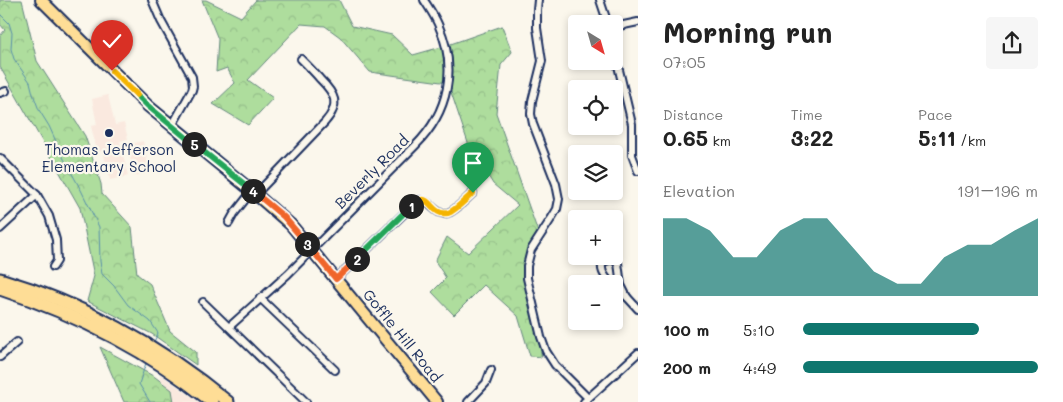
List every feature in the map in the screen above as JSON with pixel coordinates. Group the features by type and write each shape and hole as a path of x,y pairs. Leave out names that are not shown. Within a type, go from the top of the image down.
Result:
{"highway":[{"path":"0,279 56,298 122,330 201,380 228,402"},
{"path":"0,289 68,315 116,338 164,368 212,402"}],"main road":[{"name":"Goffle Hill Road","path":"41,0 148,106 254,192 291,225 436,402"}],"street":[{"path":"152,0 193,82 192,90 172,126"},
{"name":"Beverly Road","path":"229,327 281,280 422,140 433,125 447,90 449,75 442,34 424,0"},
{"path":"538,0 537,28 542,61 532,101 531,114 556,184 559,199 551,220 531,250 527,266 527,278 538,328 546,350 555,365 586,400 638,353"},
{"path":"600,0 605,15"},
{"path":"623,25 638,22"},
{"path":"229,223 234,214 254,192 325,122 334,110 333,94 301,59"},
{"path":"619,70 632,124 632,154 638,171"},
{"path":"632,136 638,131"},
{"path":"0,158 36,195 49,216 56,240 57,261 53,267"},
{"path":"336,279 417,201 425,200 436,211 444,213 452,211 473,193"},
{"path":"0,229 36,195"},
{"path":"605,275 601,266 603,262 612,259 618,263 620,275"},
{"path":"623,289 627,297"},
{"path":"623,294 638,309"},
{"path":"260,298 335,370"},
{"path":"203,302 306,402"},
{"path":"0,357 17,342"},
{"path":"468,402 486,383 491,370"}],"shaded area":[{"name":"Thomas Jefferson Elementary School","path":"108,95 115,125 124,123 128,139 120,141 128,176 110,180 103,151 97,152 91,126 97,125 92,99"},
{"path":"143,141 150,172 135,176 127,145"},
{"path":"160,374 199,402 163,402"}],"green space":[{"path":"0,0 22,0 37,61 85,136 101,184 102,194 132,227 137,274 150,284 170,331 196,352 196,365 152,334 87,301 94,276 80,208 0,67 0,36 5,30 0,24"},
{"path":"202,0 206,0 241,17 256,0 339,0 352,26 392,35 413,55 502,26 512,52 501,65 496,113 539,235 526,278 542,357 530,356 518,316 484,285 454,315 432,292 446,278 435,261 447,237 468,253 518,205 493,184 468,143 448,83 370,72 340,37 325,26 301,24 248,80 273,98 248,125 213,104 235,83 227,68 216,72 218,39"},
{"path":"100,347 155,377 172,390 174,402 124,402"}],"waterway":[{"path":"0,14 9,23 12,33 11,49 14,59 30,82 39,110 49,126 99,227 102,274 128,305 150,321 158,333 154,342"},
{"path":"146,363 139,384 150,402"}],"place":[{"name":"Thomas Jefferson Elementary School","path":"109,133"}],"route":[{"path":"112,71 148,106 284,217 336,279 417,201 425,200 436,211 444,213 452,211 473,193"}]}
